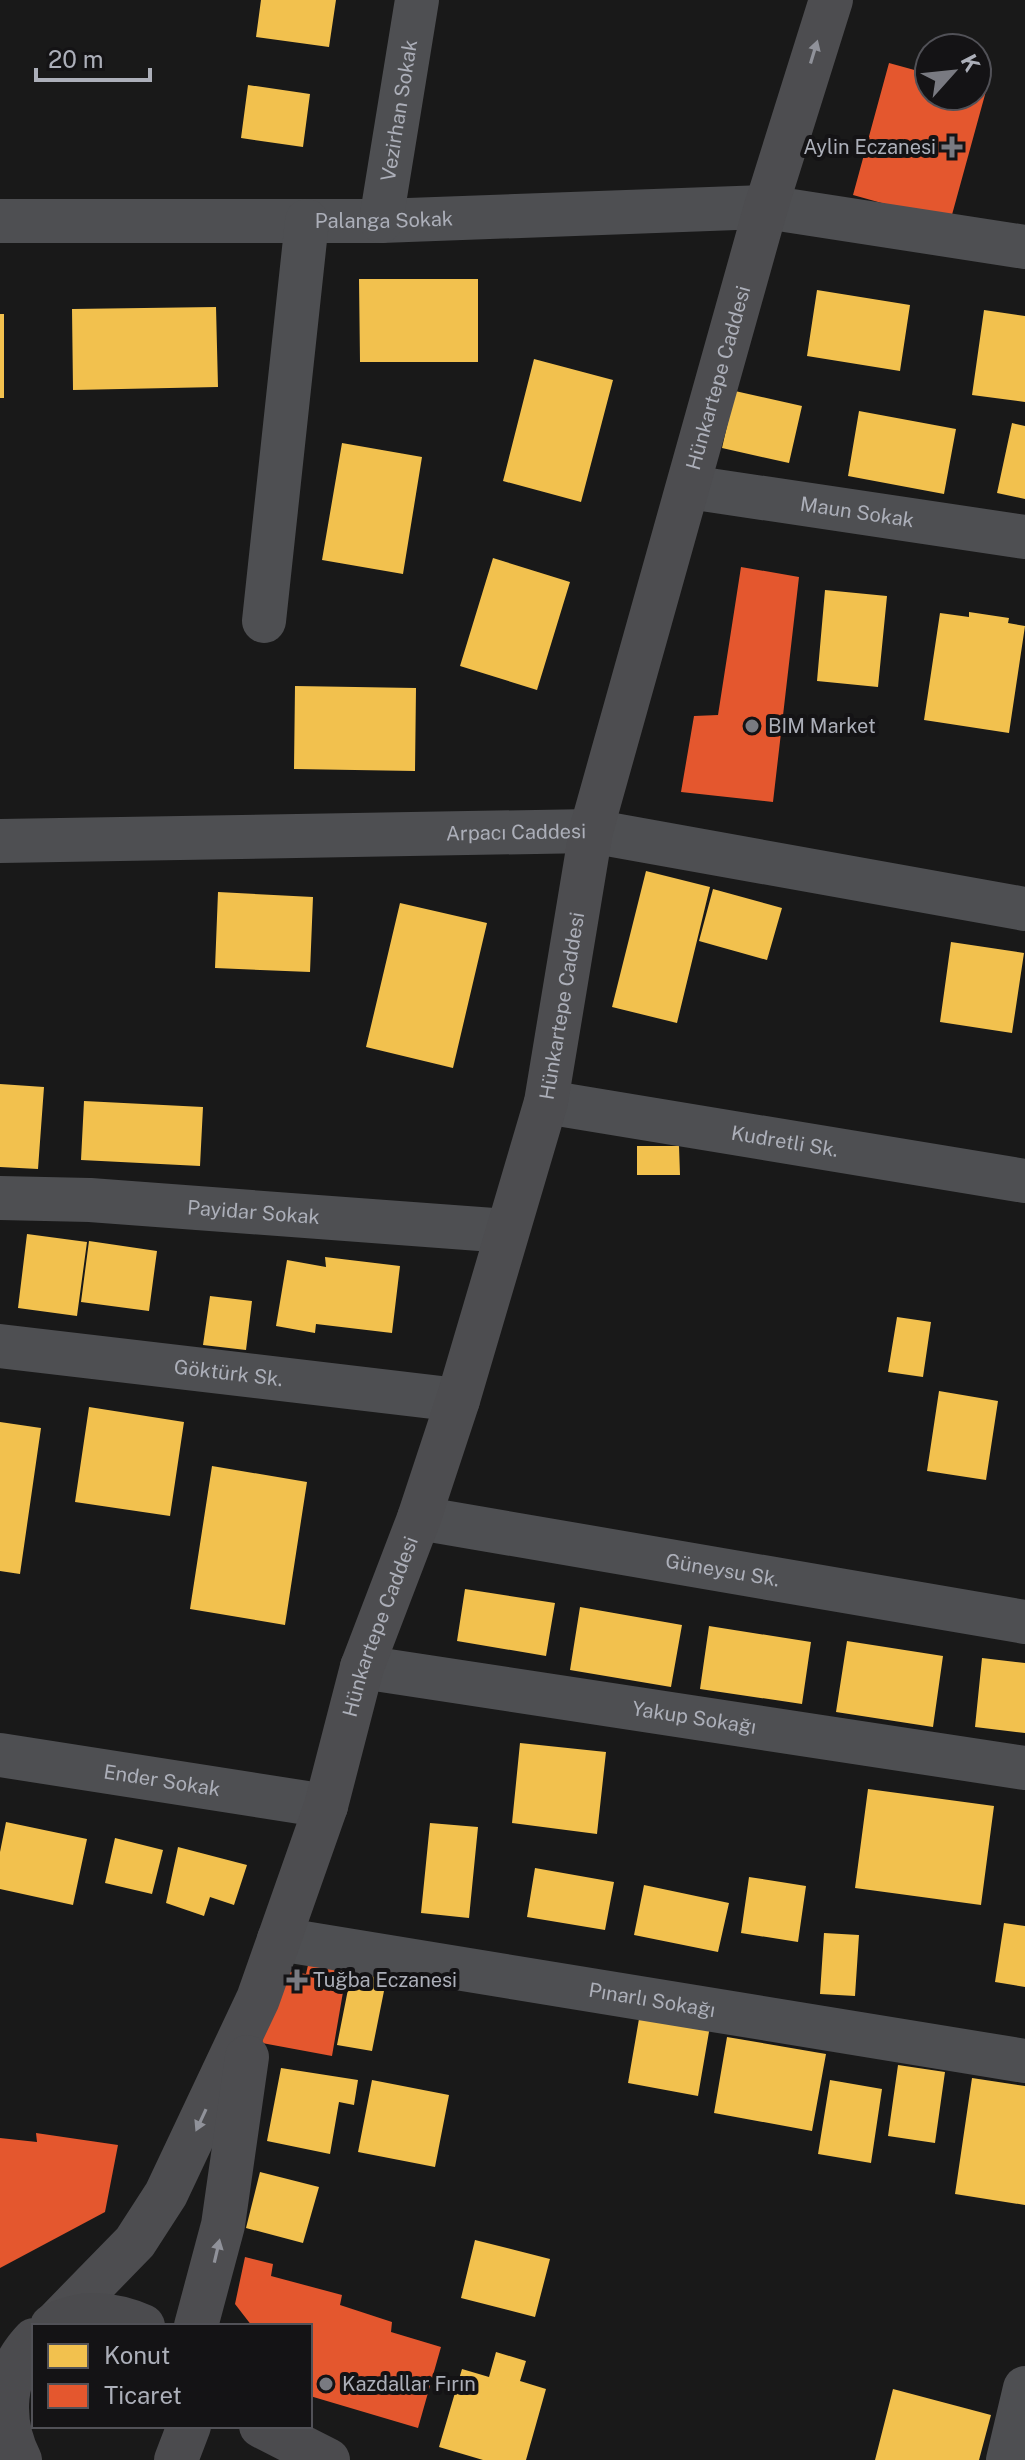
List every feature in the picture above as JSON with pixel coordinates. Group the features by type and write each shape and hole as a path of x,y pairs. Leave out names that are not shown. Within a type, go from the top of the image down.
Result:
{"main road":[{"path":"766,207 756,163 798,0"},
{"name":"Hünkartepe Caddesi","path":"258,1999 326,1806 362,1667 419,1518 458,1400 546,1102 591,831 766,207 831,0"},
{"path":"197,2324 223,2225 240,2095 258,1999"},
{"path":"50,2324 135,2242 166,2194 258,1999"},
{"path":"60,2324 83,2315 113,2315 138,2324"},
{"path":"0,2323 32,2328"},
{"path":"9,2442 3,2411 7,2381 20,2354 32,2342"},
{"path":"176,2460 188,2428"},
{"path":"265,2428 328,2460"}],"street":[{"name":"Vezirhan Sokak","path":"381,221 417,0"},
{"name":"Palanga Sokak","path":"0,221 381,221 766,207 1025,247"},
{"path":"264,621 307,221"},
{"name":"Maun Sokak","path":"689,487 1025,537"},
{"name":"Arpacı Caddesi","path":"0,841 591,831 1025,909"},
{"name":"Kudretli Sk.","path":"546,1102 1025,1181"},
{"name":"Payidar Sokak","path":"0,1198 90,1200 507,1231"},
{"name":"Göktürk Sk.","path":"0,1346 458,1400"},
{"name":"Güneysu Sk.","path":"419,1518 1025,1622"},
{"name":"Yakup Sokağı","path":"362,1667 1025,1768"},
{"name":"Ender Sokak","path":"0,1755 326,1806"},
{"name":"Pınarlı Sokağı","path":"279,1939 1025,2061"},
{"path":"1008,2460 1025,2388"}],"building: Konut":[{"path":"261,0 336,0 329,47 256,37"},
{"path":"248,85 310,94 303,147 241,138"},
{"path":"359,279 478,279 478,362 360,362"},
{"path":"817,290 910,305 900,371 807,356"},
{"path":"216,307 218,387 73,390 72,309"},
{"path":"984,310 1025,316 1025,402 972,395"},
{"path":"0,314 4,314 4,398 0,398"},
{"path":"534,359 613,380 581,502 503,481"},
{"path":"735,391 802,406 789,463 722,448"},
{"path":"859,411 956,429 944,494 848,476"},
{"path":"1012,423 1025,426 1025,499 997,493"},
{"path":"342,443 422,457 403,574 322,560"},
{"path":"493,558 570,582 537,690 460,666"},
{"path":"825,590 887,596 878,687 817,681"},
{"path":"969,612 1009,618 1008,623 1025,626 1009,733 924,720 940,613 969,617"},
{"path":"295,686 416,688 415,771 294,769"},
{"path":"646,871 710,887 677,1023 612,1007"},
{"path":"713,889 782,908 767,960 699,941"},
{"path":"218,892 313,897 310,972 215,968"},
{"path":"400,903 487,923 453,1068 366,1047"},
{"path":"951,942 1024,953 1012,1033 940,1022"},
{"path":"0,1084 44,1087 38,1169 0,1167"},
{"path":"84,1101 203,1107 200,1166 81,1160"},
{"path":"637,1146 679,1146 680,1175 637,1175"},
{"path":"27,1234 87,1242 77,1316 18,1308"},
{"path":"89,1241 157,1251 149,1311 81,1302"},
{"path":"325,1257 400,1266 392,1333 316,1324 315,1333 276,1326 287,1260 326,1267"},
{"path":"210,1296 252,1301 246,1350 203,1345"},
{"path":"897,1317 931,1322 923,1377 888,1372"},
{"path":"939,1391 998,1401 986,1480 927,1471"},
{"path":"89,1407 184,1422 170,1516 75,1502"},
{"path":"0,1422 41,1428 20,1574 0,1571"},
{"path":"212,1466 307,1482 285,1625 190,1609"},
{"path":"465,1589 555,1603 546,1656 457,1641"},
{"path":"580,1607 682,1625 671,1687 570,1670"},
{"path":"709,1626 811,1642 802,1704 700,1689"},
{"path":"847,1641 943,1656 933,1727 836,1712"},
{"path":"982,1658 1025,1663 1025,1733 975,1727"},
{"path":"520,1743 606,1752 597,1834 512,1823"},
{"path":"868,1789 994,1806 981,1905 855,1888"},
{"path":"6,1822 87,1839 73,1905 0,1889 0,1852"},
{"path":"430,1823 478,1827 469,1918 421,1913"},
{"path":"115,1838 163,1850 152,1894 105,1883"},
{"path":"178,1847 247,1865 234,1905 210,1897 204,1916 166,1903"},
{"path":"535,1868 614,1882 605,1930 527,1917"},
{"path":"749,1877 806,1886 798,1942 741,1933"},
{"path":"644,1885 729,1903 718,1952 634,1935"},
{"path":"1004,1923 1025,1926 1025,1987 995,1982"},
{"path":"824,1933 859,1935 855,1996 820,1994"},
{"path":"353,1964 388,1971 372,2051 337,2045"},
{"path":"640,2013 710,2026 698,2096 628,2083"},
{"path":"727,2037 826,2054 812,2131 714,2113"},
{"path":"898,2065 945,2072 935,2143 888,2136"},
{"path":"281,2068 358,2080 354,2105 339,2102 330,2154 267,2141"},
{"path":"972,2078 1025,2086 1025,2205 955,2194"},
{"path":"372,2080 449,2095 435,2167 358,2152"},
{"path":"830,2080 882,2089 871,2163 818,2154"},
{"path":"260,2172 319,2187 303,2243 246,2228"},
{"path":"475,2240 550,2259 535,2317 461,2298"},
{"path":"496,2352 526,2361 520,2381 546,2389 526,2460 483,2460 439,2447 462,2369 489,2377"},
{"path":"893,2389 991,2415 979,2460 875,2460"}],"building: Ticaret":[{"path":"889,63 913,70 913,112 980,112 950,222 853,195"},
{"path":"741,567 799,577 773,802 681,792 694,716 718,715"},
{"path":"310,1956 348,1963 332,2056 262,2043 274,1969 306,1974"},
{"path":"36,2133 118,2145 105,2212 0,2268 0,2138 37,2142"},
{"path":"245,2257 273,2264 271,2276 342,2295 340,2305 392,2322 391,2332 441,2347 418,2428 312,2397 312,2324 250,2324 235,2304"}],"place":[{"name":"Aylin Eczanesi","path":"952,147"},
{"name":"BIM Market","path":"752,726"},
{"name":"Tuğba Eczanesi","path":"297,1980"},
{"name":"Kazdallar Fırın","path":"326,2384"}]}
